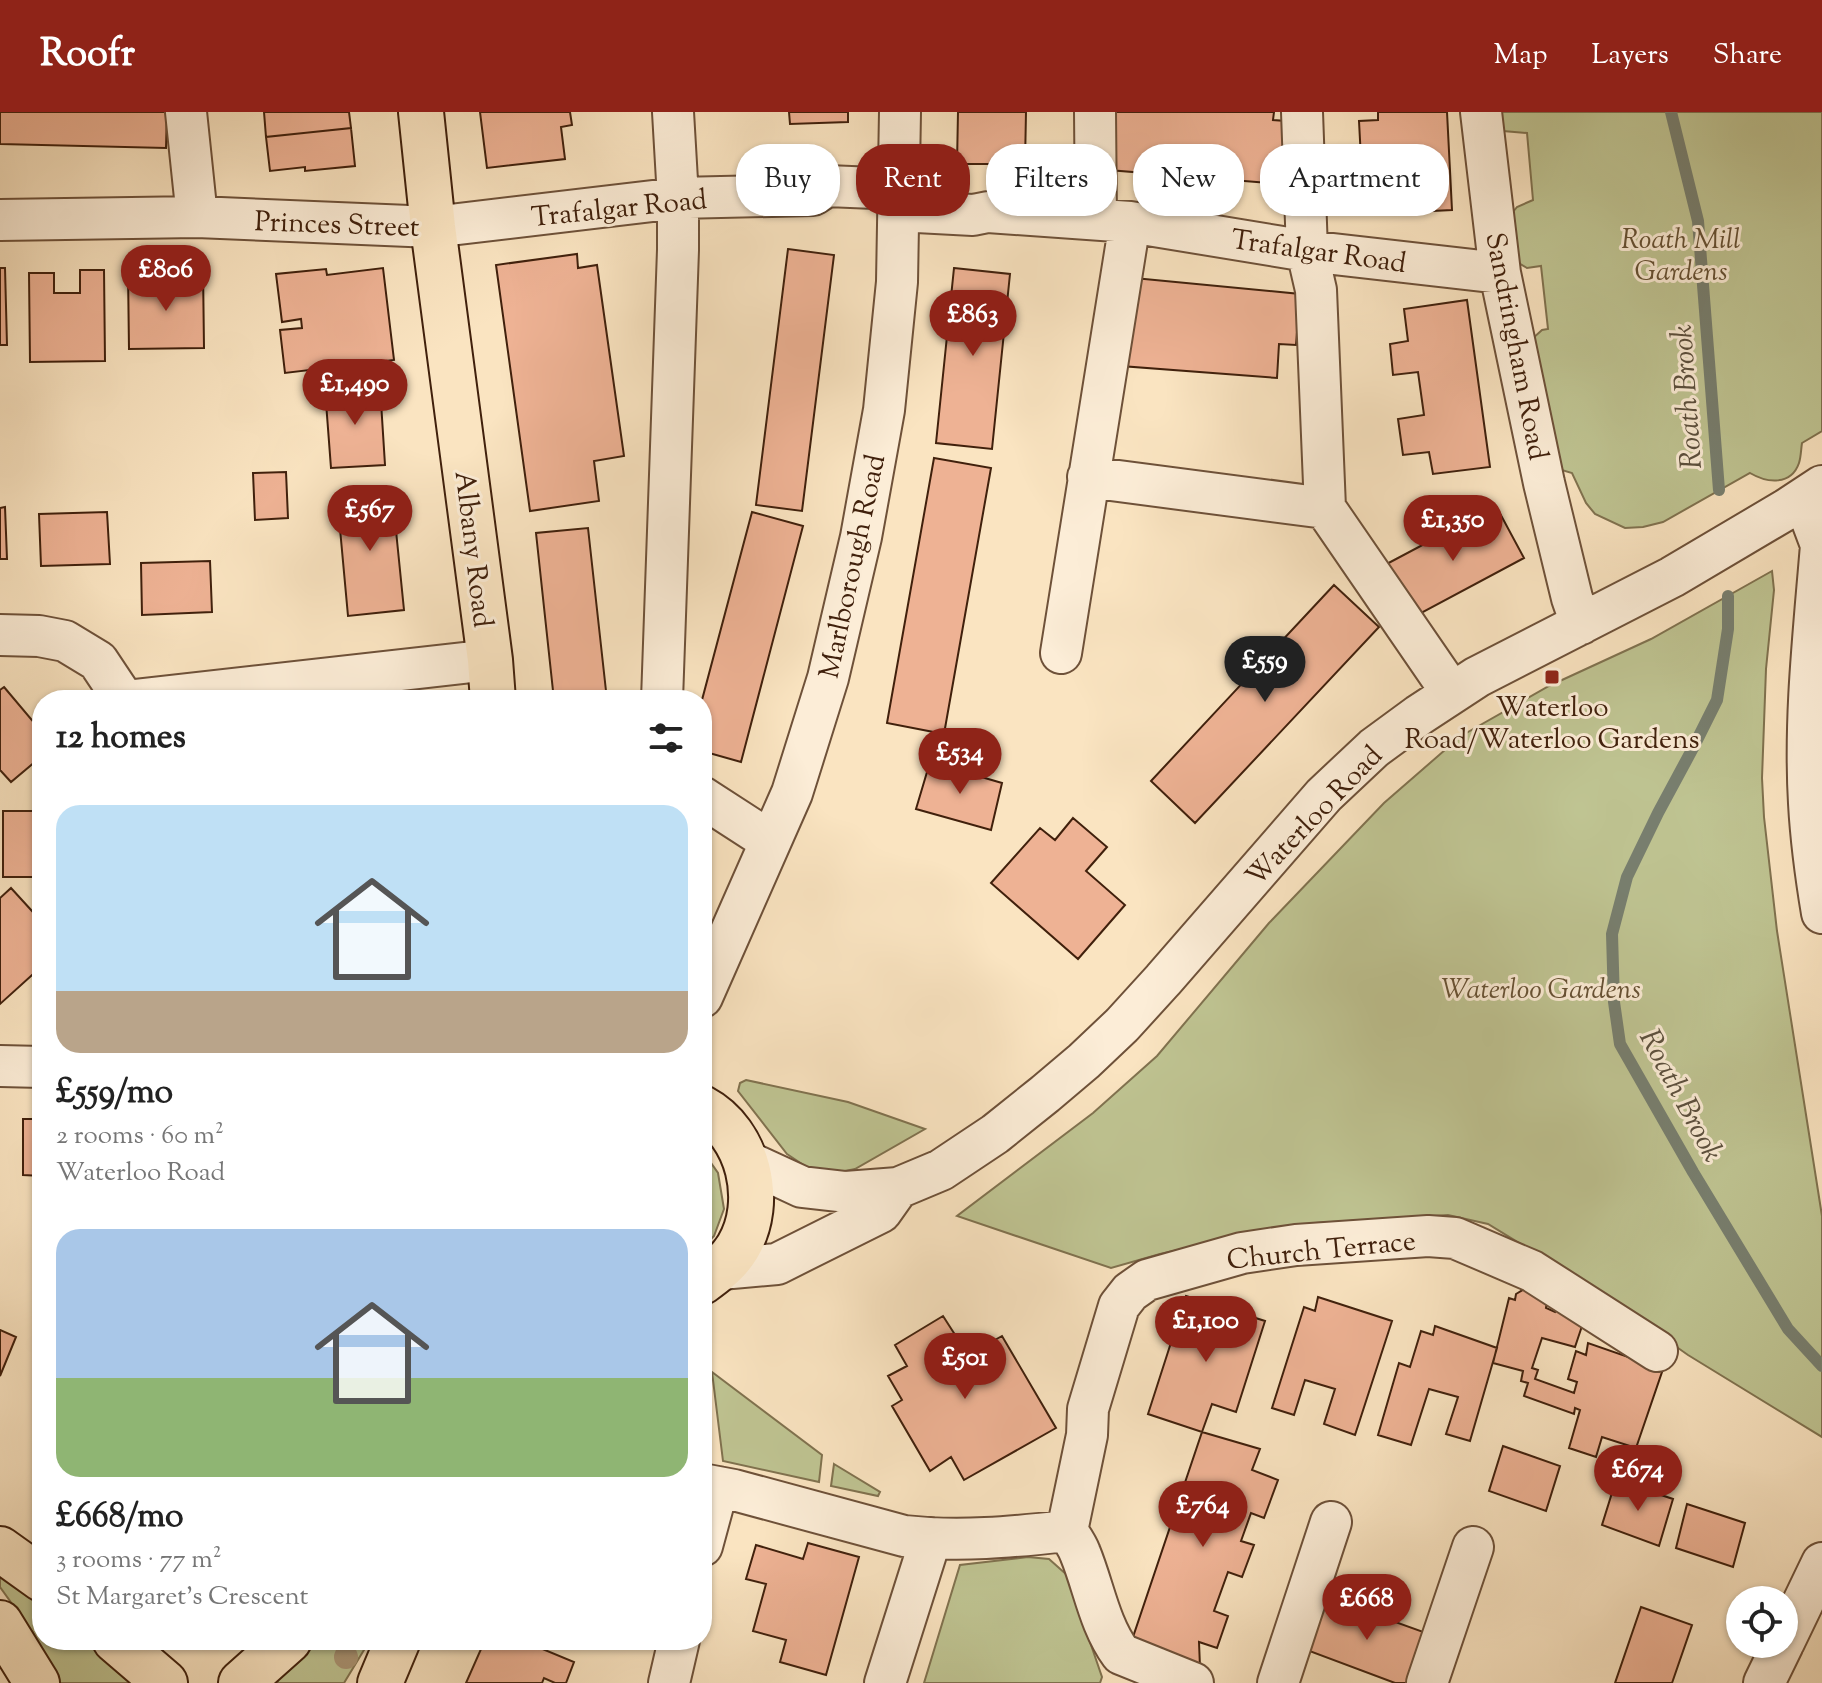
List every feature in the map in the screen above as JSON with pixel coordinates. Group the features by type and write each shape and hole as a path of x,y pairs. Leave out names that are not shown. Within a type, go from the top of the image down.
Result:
{"main road":[{"name":"Albany Road","path":"421,112 492,680"},
{"path":"712,1115 731,1134 746,1161 752,1190 749,1219 738,1246 712,1275"},
{"path":"0,1549 32,1572"},
{"path":"0,1623 37,1683"},
{"path":"127,1650 165,1683"},
{"path":"241,1683 278,1650"}],"street":[{"path":"186,112 197,217"},
{"path":"662,690 678,198 673,112"},
{"name":"Marlborough Road","path":"900,112 900,144"},
{"path":"1061,653 1088,477 1113,221 1095,112"},
{"path":"1302,112 1307,251 1316,290 1325,508 1452,693"},
{"name":"Sandringham Road","path":"1481,112 1500,273 1544,483 1581,624"},
{"name":"Trafalgar Road","path":"433,227 678,198 813,195 827,186 856,192"},
{"name":"Trafalgar Road","path":"970,214 988,212 1113,221 1307,251 1500,273"},
{"name":"Marlborough Road","path":"712,974 792,793 828,678 861,537 884,410 898,272 899,216"},
{"name":"Princes Street","path":"0,220 197,217 433,227"},
{"path":"1088,477 1325,508"},
{"path":"1803,498 1821,545 1809,702 1809,801 1817,844 1822,913"},
{"name":"Waterloo Road","path":"746,1161 802,1187 846,1192 898,1188 941,1170 995,1134 1084,1061 1122,1025 1324,795 1374,748 1452,693 1520,654 1649,589 1803,498"},
{"path":"0,635 39,636 65,641 98,661 117,690"},
{"path":"313,690 492,680"},
{"path":"712,803 770,841"},
{"path":"0,1066 32,1067"},
{"name":"Waterloo Road","path":"712,1276 777,1264 881,1212 898,1188"},
{"name":"Church Terrace","path":"1067,1531 1087,1435 1088,1409 1119,1306 1130,1292 1147,1280 1242,1253 1296,1245 1428,1236 1455,1238 1532,1271 1657,1351"},
{"path":"712,1487 904,1536 983,1539 1067,1531 1079,1550 1110,1640 1116,1669 1193,1683"},
{"path":"1278,1683 1331,1522"},
{"path":"885,1683 931,1538"},
{"path":"1427,1683 1473,1547"},
{"path":"1798,1614 1822,1563"},
{"path":"669,1683 677,1650"},
{"path":"1764,1683 1776,1658"}],"green space":[{"name":"Roath Mill Gardens","path":"1486,112 1822,112 1822,431 1802,443 1799,463 1790,476 1771,480 1750,473 1663,522 1625,528 1595,514 1586,503 1572,473 1555,468 1532,339 1548,329 1541,266 1527,268 1512,259 1505,222 1517,207 1533,200 1527,133 1503,131"},
{"name":"Waterloo Gardens","path":"1772,571 1774,590 1766,669 1762,778 1764,817 1777,931 1822,1216 1822,1437 1688,1355 1596,1290 1488,1224 1448,1215 1315,1223 1236,1237 1111,1268 957,1216 1093,1113 1157,1056 1269,923 1384,803 1461,736 1549,686 1651,639"},
{"path":"746,1080 848,1102 925,1129 855,1169 831,1174 811,1170 787,1154 738,1091 740,1083"},
{"path":"712,1164 718,1173 724,1209 712,1238"},
{"path":"712,1372 822,1455 819,1482 723,1461"},
{"path":"834,1464 880,1492 878,1496 831,1486"},
{"path":"1028,1557 1049,1559 1067,1575 1102,1677 1100,1683 924,1683 960,1565"},
{"path":"0,1573 32,1594 32,1632 0,1587"},
{"path":"39,1650 97,1650 130,1681 129,1683 52,1683"},
{"path":"302,1650 364,1650 344,1683 278,1683 276,1675"}],"building":[{"path":"0,112 167,112 166,148 0,144"},
{"path":"264,112 349,112 351,128 266,137"},
{"path":"480,112 570,112 572,125 561,127 565,159 487,168"},
{"path":"789,112 848,112 848,122 790,124"},
{"path":"958,112 1026,112 1025,144 986,144 986,164 970,164 970,144 957,144"},
{"path":"1101,112 1274,112 1273,120 1286,121 1285,144 1260,144 1260,182 1244,181 1244,144 1133,144 1133,172 1117,171 1117,144 1098,144"},
{"path":"1378,112 1447,112 1449,144 1360,144 1359,121 1378,120"},
{"path":"351,128 355,166 270,171 266,137"},
{"path":"1449,151 1452,210 1449,210"},
{"path":"788,249 834,255 802,511 756,505"},
{"path":"577,254 578,268 597,265 624,456 594,461 599,501 530,511 496,265"},
{"path":"0,268 5,268 7,345 0,345"},
{"path":"383,268 394,360 285,373 280,330 302,328 301,319 282,322 276,274 326,269 327,275"},
{"path":"954,268 1010,274 992,449 936,443"},
{"path":"203,269 204,348 129,349 128,272 153,272 153,292 180,292 179,270"},
{"path":"80,270 104,270 105,361 30,362 29,273 54,273 54,293 80,293"},
{"path":"1134,278 1300,294 1296,345 1279,344 1277,378 1121,366"},
{"path":"1467,300 1490,467 1433,474 1429,452 1403,455 1398,419 1424,415 1418,372 1393,375 1390,344 1408,341 1404,309"},
{"path":"380,386 385,465 331,468 325,389"},
{"path":"934,458 991,468 944,734 887,723"},
{"path":"286,472 288,518 255,520 253,473"},
{"path":"392,491 404,610 348,616 337,496"},
{"path":"1496,506 1524,558 1410,619 1381,567"},
{"path":"5,507 7,559 0,559 0,508"},
{"path":"107,512 110,564 41,566 39,514"},
{"path":"752,512 803,526 741,762 712,754 712,690 705,690"},
{"path":"588,528 606,690 553,690 536,533"},
{"path":"210,561 212,612 142,615 141,563"},
{"path":"1334,585 1379,627 1195,823 1151,781"},
{"path":"4,687 32,720 32,764 11,782 0,770 0,690"},
{"path":"930,762 1002,783 991,830 916,809"},
{"path":"3,811 32,811 32,877 3,877"},
{"path":"1073,818 1107,847 1086,871 1125,905 1078,959 991,883 1040,828 1055,840"},
{"path":"11,888 32,911 32,975 0,1004 0,898"},
{"path":"23,1119 32,1119 32,1175 23,1175"},
{"path":"1526,1288 1547,1302 1546,1308 1555,1312 1557,1308 1585,1317 1575,1347 1542,1338 1532,1368 1538,1370 1535,1379 1574,1393 1577,1382 1568,1379 1576,1351 1586,1355 1588,1343 1663,1369 1636,1448 1602,1437 1596,1457 1569,1448 1580,1410 1575,1408 1574,1414 1524,1396 1528,1383 1521,1381 1523,1371 1493,1363 1509,1298 1515,1300 1516,1294"},
{"path":"1186,1296 1265,1321 1236,1412 1212,1404 1202,1432 1148,1414"},
{"path":"1318,1297 1392,1321 1355,1435 1324,1424 1335,1389 1305,1380 1294,1415 1272,1408 1304,1307 1315,1311"},
{"path":"943,1316 968,1355 1002,1336 1056,1428 964,1480 951,1457 930,1471 892,1406 902,1400 888,1376 907,1366 895,1345"},
{"path":"1435,1326 1497,1348 1470,1441 1446,1434 1458,1397 1429,1389 1411,1445 1378,1435 1399,1363 1410,1367 1421,1331 1433,1335"},
{"path":"0,1330 16,1337 0,1376"},
{"path":"1202,1432 1260,1449 1252,1470 1278,1480 1264,1518 1251,1513 1241,1541 1254,1545 1242,1577 1228,1572 1214,1611 1228,1616 1217,1648 1199,1642 1200,1667 1131,1643"},
{"path":"1503,1446 1560,1466 1546,1511 1489,1491"},
{"path":"1616,1480 1673,1499 1659,1546 1602,1525"},
{"path":"1687,1504 1745,1523 1733,1567 1676,1548"},
{"path":"808,1543 859,1557 826,1675 780,1662 786,1640 753,1631 766,1584 746,1579 756,1545 803,1559"},
{"path":"1323,1596 1429,1634 1414,1683 1395,1683 1304,1649"},
{"path":"1641,1607 1692,1625 1672,1683 1615,1683"},
{"path":"481,1650 545,1650 574,1662 566,1683 555,1683 544,1678 542,1683 466,1683"}],"waterway":[{"name":"Roath Brook","path":"1671,112 1698,221 1719,490"},
{"name":"Roath Brook","path":"1728,596 1728,629 1717,700 1627,877 1612,934 1614,1002 1620,1044 1693,1172 1788,1329 1822,1366"}],"place":[{"name":"Waterloo Road/Waterloo Gardens","path":"1552,677"}]}
